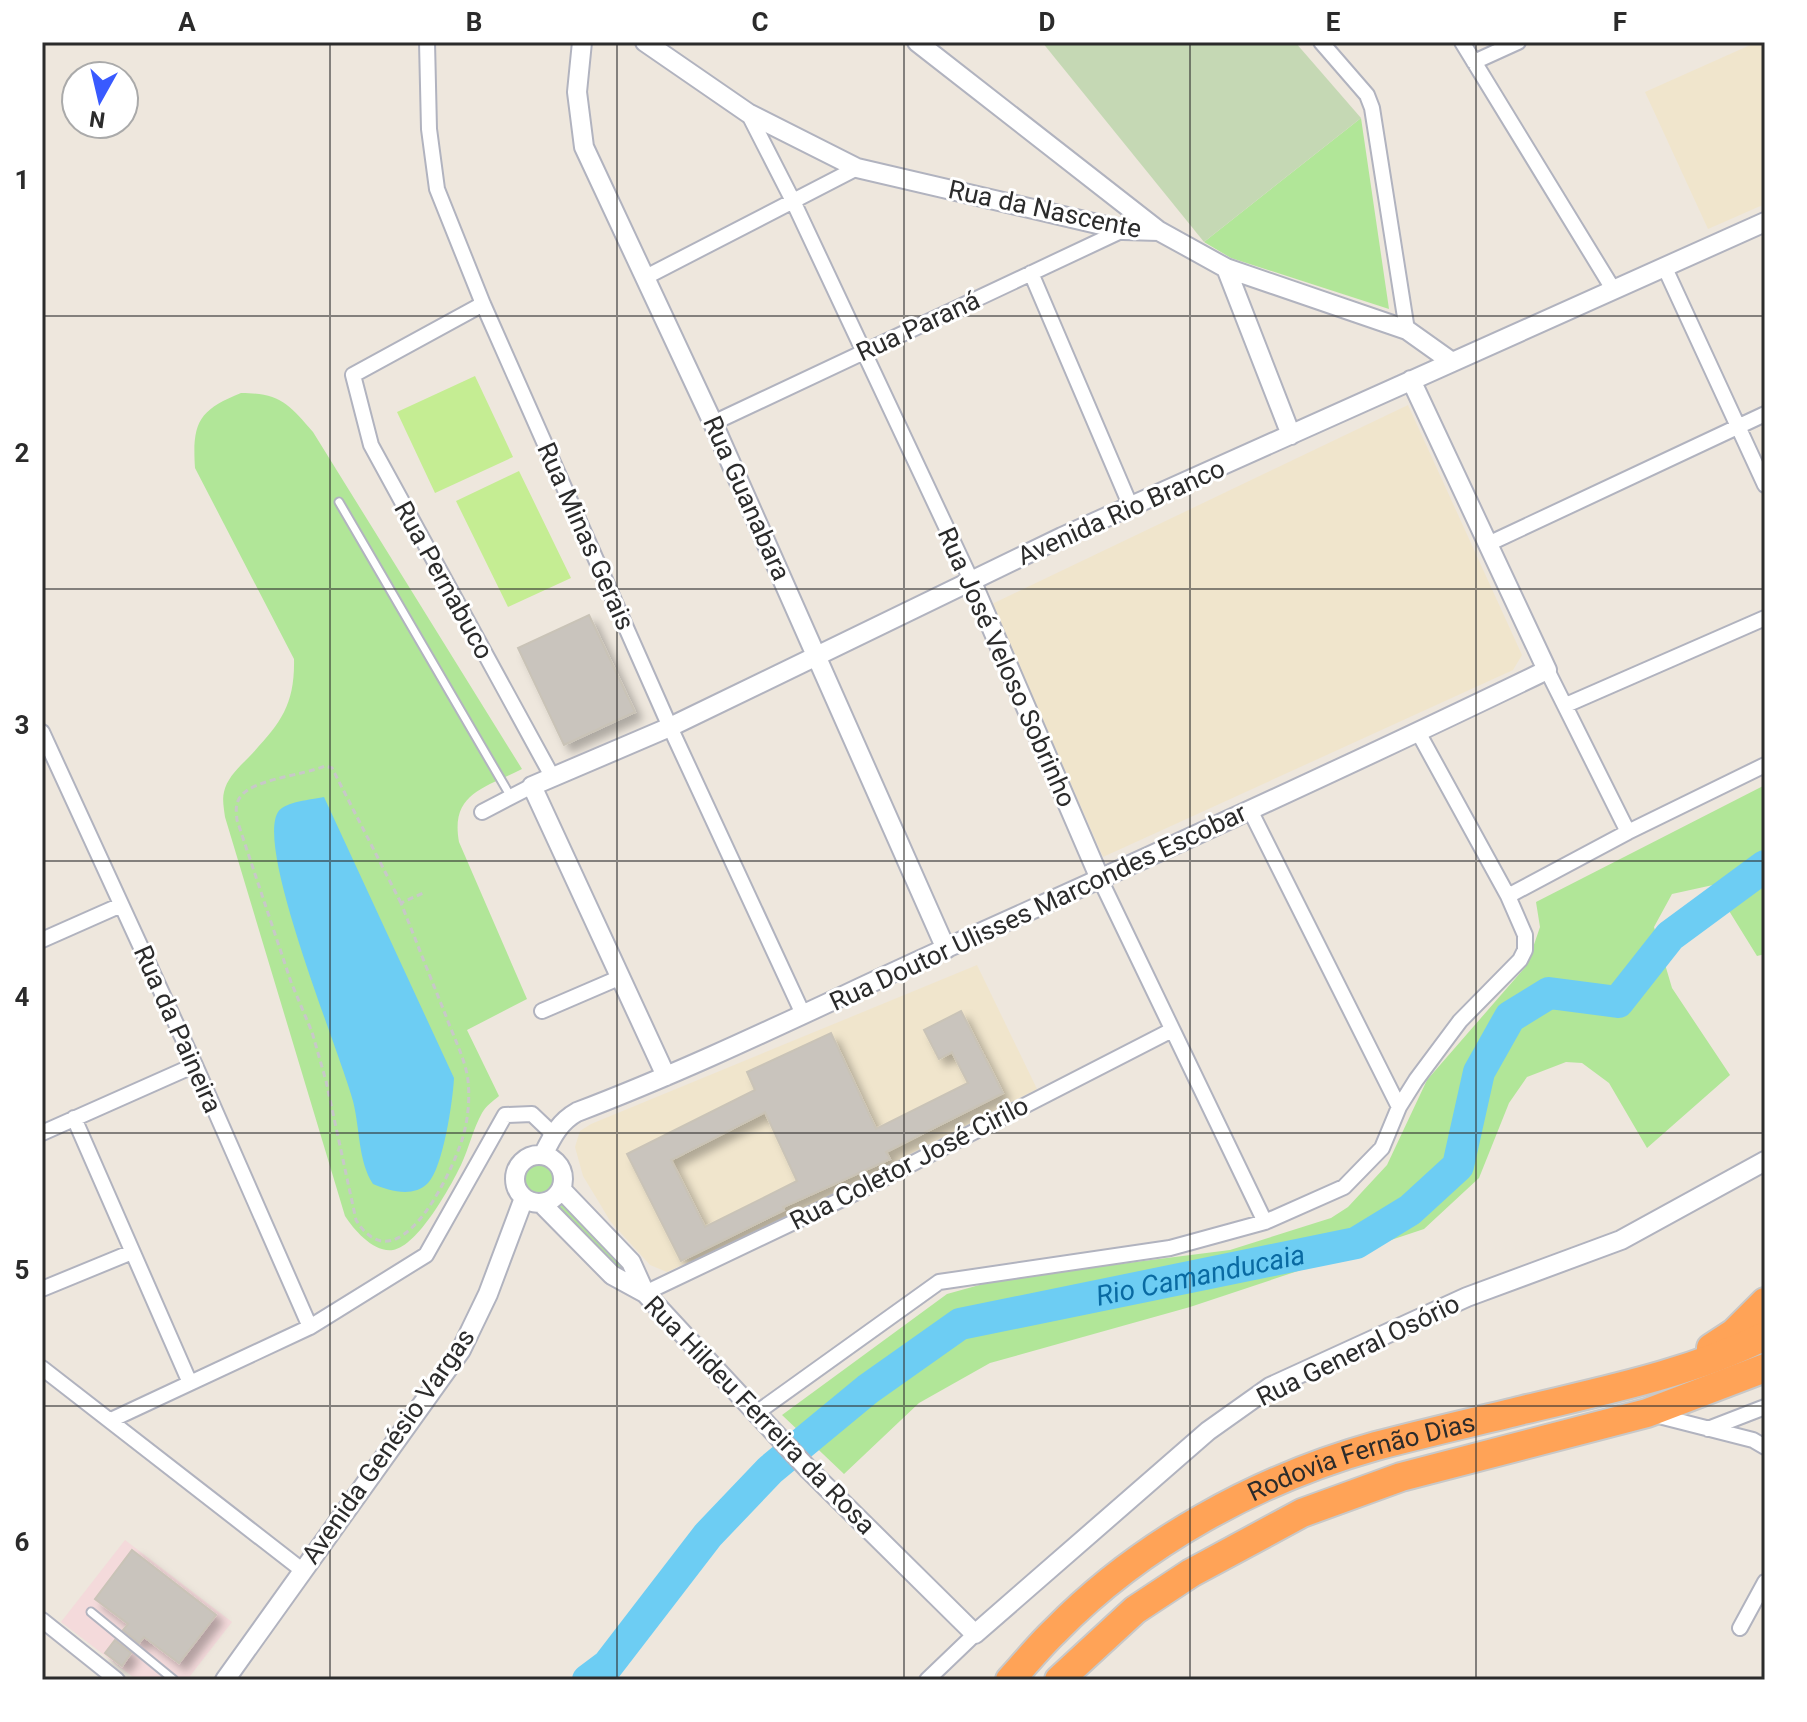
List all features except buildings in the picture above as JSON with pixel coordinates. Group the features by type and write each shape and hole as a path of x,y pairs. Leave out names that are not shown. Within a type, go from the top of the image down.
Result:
{"highway":[{"path":"1675,1373 1734,1333 1765,1302"},
{"name":"Rodovia Fernão Dias","path":"1010,1680 1056,1629 1110,1582 1175,1535 1239,1498 1374,1447 1675,1373 1732,1353 1765,1336"},
{"name":"Rodovia Fernão Dias","path":"1059,1680 1135,1610 1231,1550 1302,1513 1401,1477 1647,1413 1765,1368"}],"street":[{"name":"Rua Minas Gerais","path":"427,42 429,129 437,189 483,304 670,727 803,1014"},
{"name":"Rua Guanabara","path":"582,42 577,92 584,147 713,423 946,949"},
{"name":"Rua da Nascente","path":"645,42 748,113 857,168 1123,230 1159,231 1226,268 1407,330 1452,362"},
{"path":"917,42 1159,231"},
{"path":"1321,42 1367,95 1372,108 1407,330"},
{"path":"1462,42 1613,289"},
{"path":"1474,62 1518,42"},
{"name":"Rua José Veloso Sobrinho","path":"748,113 793,201 971,580 1100,879 1265,1222"},
{"path":"644,278 857,168"},
{"name":"Avenida Rio Branco","path":"482,812 532,786 670,727 971,580 1765,222"},
{"name":"Rua Paraná","path":"713,423 1123,230"},
{"path":"1664,266 1765,485"},
{"path":"1226,268 1291,435"},
{"path":"1031,273 1131,507"},
{"name":"Rua Pernabuco","path":"483,304 353,375 371,445 553,778"},
{"path":"1411,380 1547,670 1628,832"},
{"path":"1488,544 1765,414"},
{"path":"1566,705 1765,618"},
{"name":"Rua Doutor Ulisses Marcondes Escobar","path":"543,1155 553,1134 566,1118 577,1112 666,1076 1100,879 1547,670"},
{"name":"Rua da Paineira","path":"42,732 195,1065 310,1327"},
{"path":"755,1414 939,1282 1170,1248 1265,1222 1344,1187 1382,1148 1399,1107 1416,1080 1460,1021 1520,960 1525,950 1525,935 1508,896 1418,732"},
{"path":"1508,896 1628,832 1765,765"},
{"path":"532,786 666,1076"},
{"path":"1250,810 1399,1107"},
{"path":"42,940 121,905"},
{"path":"542,1011 621,977"},
{"name":"Rua Coletor José Cirilo","path":"645,1293 855,1193 1172,1030"},
{"path":"42,1133 195,1065"},
{"path":"111,1420 310,1327 426,1255 505,1115 532,1114 553,1134"},
{"path":"74,1118 190,1383"},
{"path":"543,1155 557,1163 561,1170 561,1189 554,1198 533,1200 515,1185 517,1169 528,1158 543,1155"},
{"name":"Rua General Osório","path":"927,1680 975,1634 1208,1431 1270,1387 1467,1297 1621,1240 1765,1161"},
{"path":"561,1189 631,1262 645,1293"},
{"name":"Rua Hildeu Ferreira da Rosa","path":"533,1200 612,1275 645,1293 809,1470 975,1634"},
{"name":"Avenida Genésio Vargas","path":"225,1680 461,1350 533,1200"},
{"path":"42,1289 132,1252"},
{"path":"42,1368 302,1570"},
{"path":"1708,1429 1765,1407"},
{"path":"1647,1413 1753,1440 1765,1447"},
{"path":"1740,1628 1765,1582"},
{"path":"42,1620 117,1680"}],"lane":[{"path":"339,502 511,797"},
{"path":"91,1612 174,1680"}],"path":[{"path":"325,766 332,768 401,903 468,1076 468,1112 454,1162 427,1212 399,1239 384,1241 361,1229 356,1220 326,1081 312,1032 291,982 237,820 235,808 238,799 251,788 325,766"},
{"path":"401,903 423,893"}],"shaded area":[{"path":"1757,42 1765,42 1765,204 1708,229 1645,92"},
{"path":"1408,405 1522,655 1513,670 1103,857 992,604"},
{"path":"977,965 1037,1089 784,1218 667,1272 650,1265 610,1221 583,1176 575,1147 580,1131"},
{"path":"125,1540 232,1622 187,1680 137,1680 61,1622"}],"green space":[{"path":"1042,42 1295,42 1361,118 1204,242"},
{"path":"1361,118 1389,309 1231,258 1204,242"},
{"path":"475,376 513,457 435,493 397,412"},
{"path":"241,393 265,395 283,402 313,432 522,769 473,794 465,802 458,826 459,842 527,999 467,1030 499,1096 482,1113 461,1165 433,1214 413,1238 393,1250 372,1244 359,1234 345,1216 225,817 223,798 228,782 284,713 294,675 294,659 195,468 195,439 201,420 216,405"},
{"path":"519,471 571,578 508,607 456,501"},
{"path":"1765,785 1765,954 1757,956 1713,885 1672,894 1654,927 1672,988 1730,1075 1647,1148 1609,1083 1582,1063 1566,1062 1527,1077 1509,1103 1479,1178 1424,1229 1190,1307 990,1363 919,1403 844,1474 782,1415 947,1294 1001,1279 1230,1250 1331,1218 1348,1207 1387,1165 1427,1080 1527,965 1540,927 1536,902"},
{"path":"538,1163 549,1168 554,1179 549,1190 538,1195 527,1190 522,1179 527,1168"},
{"path":"565,1202 628,1273 622,1279 556,1210"}],"water":[{"path":"324,797 454,1078 438,1163 428,1183 408,1192 373,1184 368,1175 353,1101 302,952 278,866 274,833 278,812 293,803"}],"waterway":[{"name":"Rio Camanducaia","path":"588,1680 608,1665 708,1535 770,1470 868,1389 960,1324 1356,1243 1410,1210 1458,1166 1479,1072 1510,1017 1549,993 1618,1002 1670,936 1765,866"}]}
